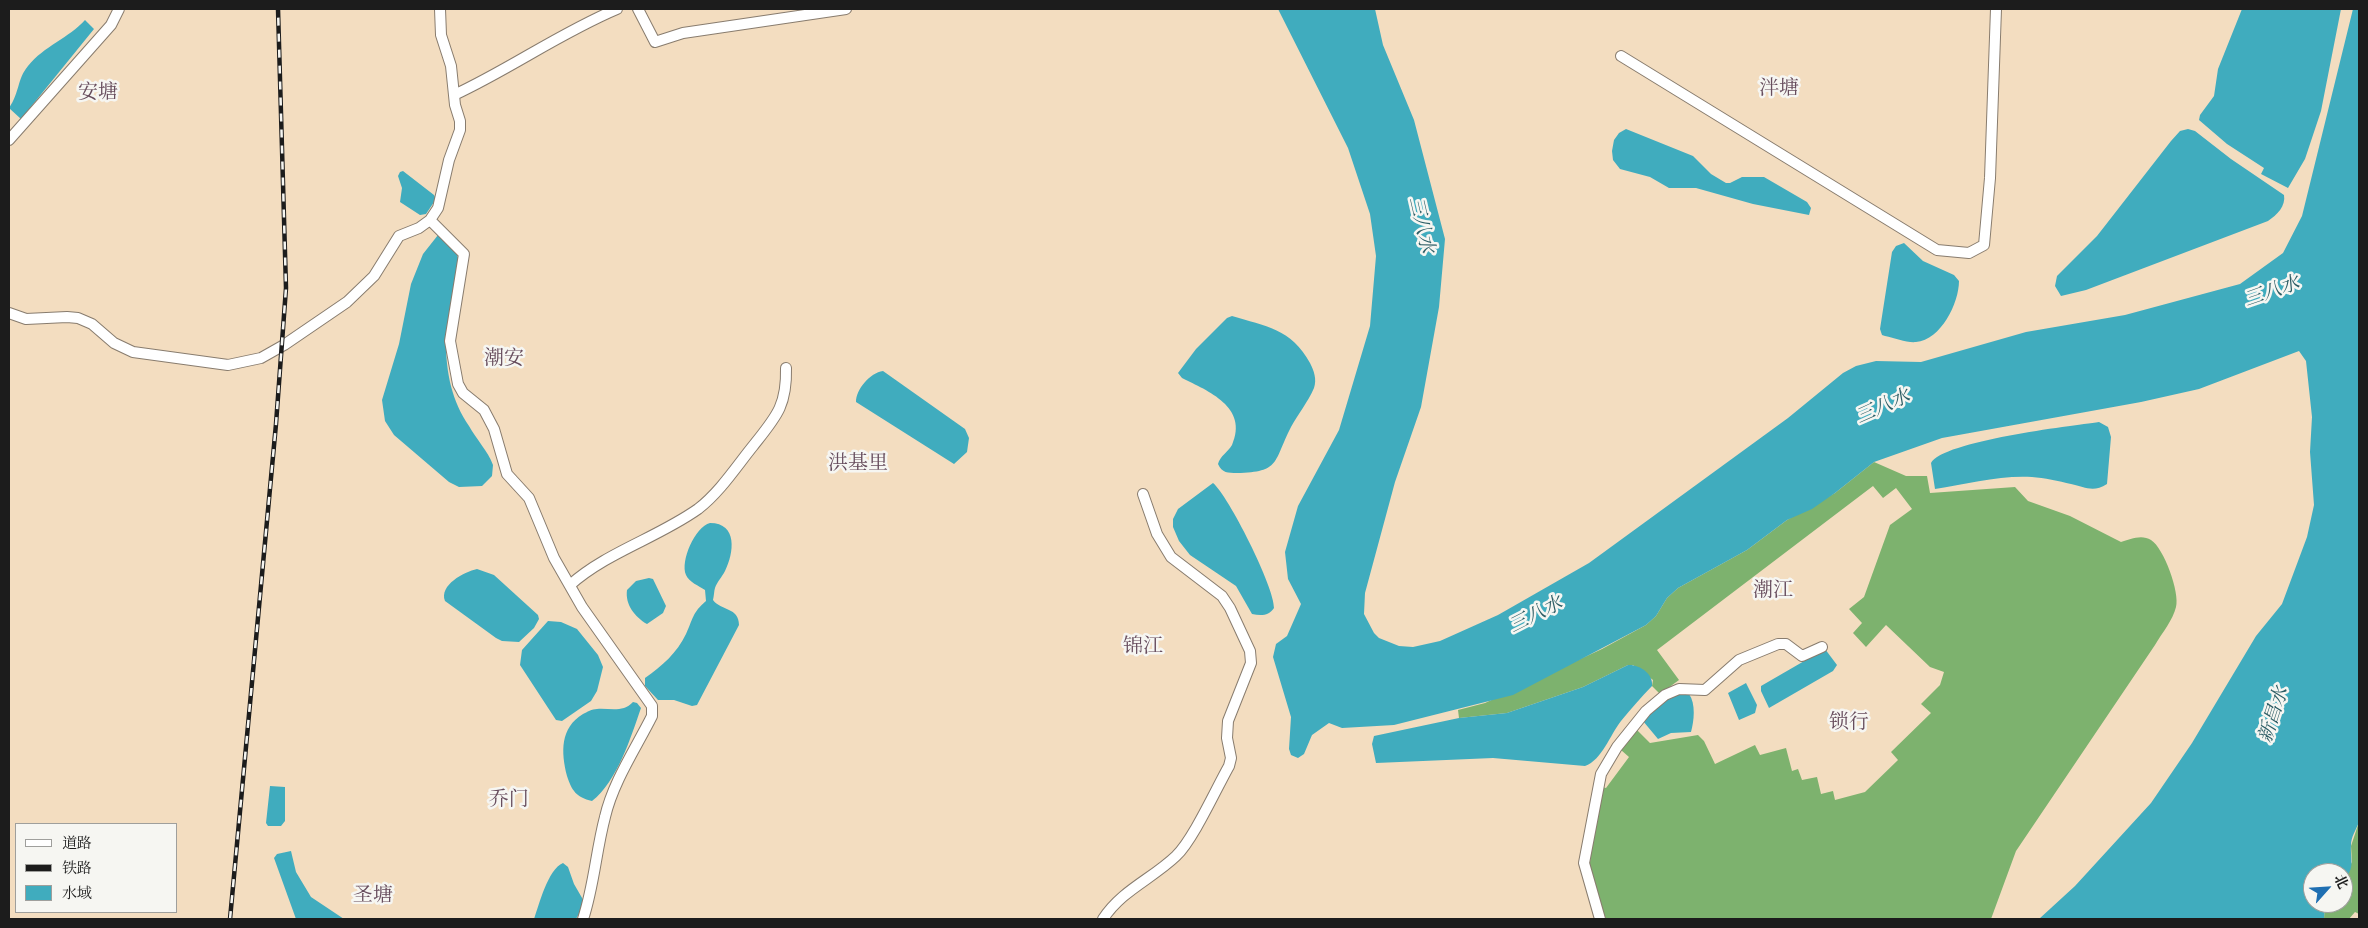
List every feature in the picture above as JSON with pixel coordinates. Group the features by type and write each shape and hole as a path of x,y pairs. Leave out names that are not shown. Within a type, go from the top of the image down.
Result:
{"street":[{"path":"9,140 111,25 119,9"},
{"path":"9,313 26,319 67,316 78,318 92,324 118,346 133,352 211,364 240,364 261,358 284,345 347,302 374,276 399,236 413,232 430,220 438,208 449,160 460,130 450,66 441,35 440,9"},
{"path":"454,95 480,83 581,24 616,9"},
{"path":"638,9 655,42 683,33 846,9"},
{"path":"1621,56 1937,250 1969,253 1984,245 1990,178 1996,9"},
{"path":"430,220 464,254 450,341 458,384 487,416 494,429 507,474 529,498 554,558 622,664 649,700 653,710 616,788 605,816 592,890 583,919"},
{"path":"570,585 587,570 681,520 699,508 720,488 782,408 787,389 786,368"},
{"path":"1103,919 1128,890 1178,855 1191,834 1229,766 1231,758 1227,738 1228,720 1251,662 1250,651 1230,608 1222,596 1170,557 1157,534 1143,494"},
{"path":"1600,919 1584,863 1598,784 1604,766 1646,711 1665,695 1673,691 1708,688 1739,660 1778,644 1786,644 1802,656 1822,647"}],"green space":[{"path":"1874,462 1906,476 1927,476 1930,493 2015,487 2028,501 2070,516 2121,542 2140,537 2151,540 2166,561 2176,592 2175,612 2170,622 2016,851 1991,919 1606,919 1589,871 1593,836 1602,787 1606,788 1629,757 1621,750 1637,730 1650,743 1698,735 1704,741 1715,764 1755,745 1760,755 1786,748 1792,771 1798,769 1802,780 1817,777 1821,794 1833,791 1835,800 1865,792 1898,760 1891,752 1931,713 1921,704 1940,685 1944,672 1930,667 1886,625 1866,647 1853,633 1862,623 1849,609 1864,597 1890,525 1912,509 1896,488 1883,498 1873,486 1657,650 1679,680 1660,694 1652,686 1653,680 1633,665 1628,665 1583,687 1507,713 1459,718 1458,710 1485,703 1602,649 1646,625 1656,616 1667,598 1678,588 1747,550 1787,520 1835,493"},
{"path":"2359,822 2359,914 2355,912 2349,919 2324,919 2324,913 2353,913 2351,846"}],"water":[{"path":"1278,9 1375,9 1383,45 1414,120 1445,239 1439,307 1421,407 1395,482 1365,593 1364,614 1374,633 1379,638 1399,646 1413,647 1440,641 1498,615 1589,563 1788,418 1843,373 1856,366 1876,361 1921,362 2026,332 2125,315 2240,284 2283,253 2302,216 2353,9 2359,9 2359,822 2352,839 2352,863 2303,863 2303,913 2324,913 2324,919 2039,919 2075,886 2151,803 2192,743 2256,636 2282,604 2307,537 2314,505 2310,452 2312,417 2306,361 2299,351 2199,389 2141,402 1942,438 1874,462 1812,509 1787,520 1747,550 1678,588 1667,598 1656,616 1646,625 1513,695 1394,725 1342,728 1329,723 1312,735 1304,754 1298,758 1291,755 1289,749 1291,717 1273,657 1276,644 1287,636 1301,604 1288,579 1285,552 1298,506 1339,430 1370,326 1376,256 1370,214 1348,148"},
{"path":"2242,9 2341,9 2321,111 2305,159 2288,188 2261,174 2264,168 2227,144 2199,120 2200,115 2214,96 2218,69"},
{"path":"85,20 94,29 21,119 9,108 24,71 41,53 72,32"},
{"path":"1626,129 1693,156 1711,174 1726,183 1742,177 1764,177 1807,202 1811,208 1809,215 1753,204 1696,188 1669,188 1650,177 1620,169 1613,160 1612,151 1614,140 1619,133"},
{"path":"2188,129 2195,131 2231,159 2284,195 2284,203 2280,210 2268,221 2086,290 2061,296 2055,286 2057,276 2097,236 2171,141 2180,131"},
{"path":"403,171 434,195 436,199 426,214 420,215 400,202 402,188 398,176"},
{"path":"438,235 455,250 458,258 459,268 447,333 447,365 458,407 493,465 492,476 482,486 459,487 449,482 394,435 385,421 382,400 399,344 411,284 423,254"},
{"path":"1904,243 1923,261 1954,275 1959,281 1956,300 1941,328 1925,340 1916,342 1882,335 1880,329 1892,252 1896,246"},
{"path":"1232,316 1277,330 1286,336 1303,352 1314,372 1315,378 1312,393 1291,427 1274,463 1269,467 1251,472 1228,473 1220,467 1219,461 1232,445 1236,432 1235,420 1231,411 1214,395 1182,378 1178,373 1196,349 1227,318"},
{"path":"883,371 965,429 969,438 967,452 954,464 856,402 858,392 865,382 873,375"},
{"path":"2099,422 2108,427 2111,437 2107,484 2102,487 2093,489 2032,477 2008,477 1935,489 1931,463 1940,455 1982,441"},
{"path":"1213,483 1229,505 1250,542 1267,582 1274,608 1267,614 1252,614 1236,586 1190,555 1179,541 1173,527 1173,519 1178,509"},
{"path":"710,523 719,524 725,528 729,533 732,548 728,564 716,586 713,600 720,606 733,612 738,619 739,625 697,705 692,706 674,700 658,700 645,686 645,678 674,653 686,634 695,613 706,601 705,590 694,584 686,575 685,562 694,538 704,526"},
{"path":"477,569 494,575 538,615 539,619 534,628 519,642 502,641 496,638 445,601 444,595 446,590 454,580"},
{"path":"653,579 666,606 663,613 647,624 629,606 627,590 636,581"},
{"path":"548,621 561,622 577,629 598,655 603,667 597,691 591,701 562,721 556,720 520,665 522,650"},
{"path":"1825,649 1837,665 1833,671 1769,708 1761,691 1761,686"},
{"path":"1628,665 1637,666 1645,671 1651,678 1652,686 1621,721 1601,753 1585,766 1493,758 1376,763 1372,744 1374,736 1459,718 1507,713 1583,687"},
{"path":"1746,683 1757,705 1755,713 1739,720 1728,693"},
{"path":"1679,693 1689,694 1693,703 1694,718 1691,732 1671,733 1658,739 1643,721 1669,697"},
{"path":"633,702 637,703 641,708 628,745 616,771 601,793 592,801 582,798 575,793 567,776 563,750 566,733 575,720 591,710 621,709"},
{"path":"270,786 285,787 285,821 281,826 268,826 266,823"},
{"path":"291,851 296,872 311,897 344,919 296,919 274,858 277,854"},
{"path":"563,863 568,867 574,884 585,903 576,919 534,919 541,897 553,872"}],"railway":[{"path":"230,919 276,424 286,288 278,9"}],"district":[{"name":"泮塘","path":"1779,89"},
{"name":"安塘","path":"98,93"},
{"name":"潮安","path":"504,359"},
{"name":"洪基里","path":"858,464"},
{"name":"潮江","path":"1773,591"},
{"name":"锦江","path":"1143,647"},
{"name":"锁行","path":"1849,723"},
{"name":"乔门","path":"509,800"},
{"name":"圣塘","path":"373,896"}],"water label":[{"name":"三八水","path":"1421,225"},
{"name":"三八水","path":"2272,292"},
{"name":"三八水","path":"1883,407"},
{"name":"三八水","path":"1536,615"},
{"name":"新昌水","path":"2274,715"}]}
